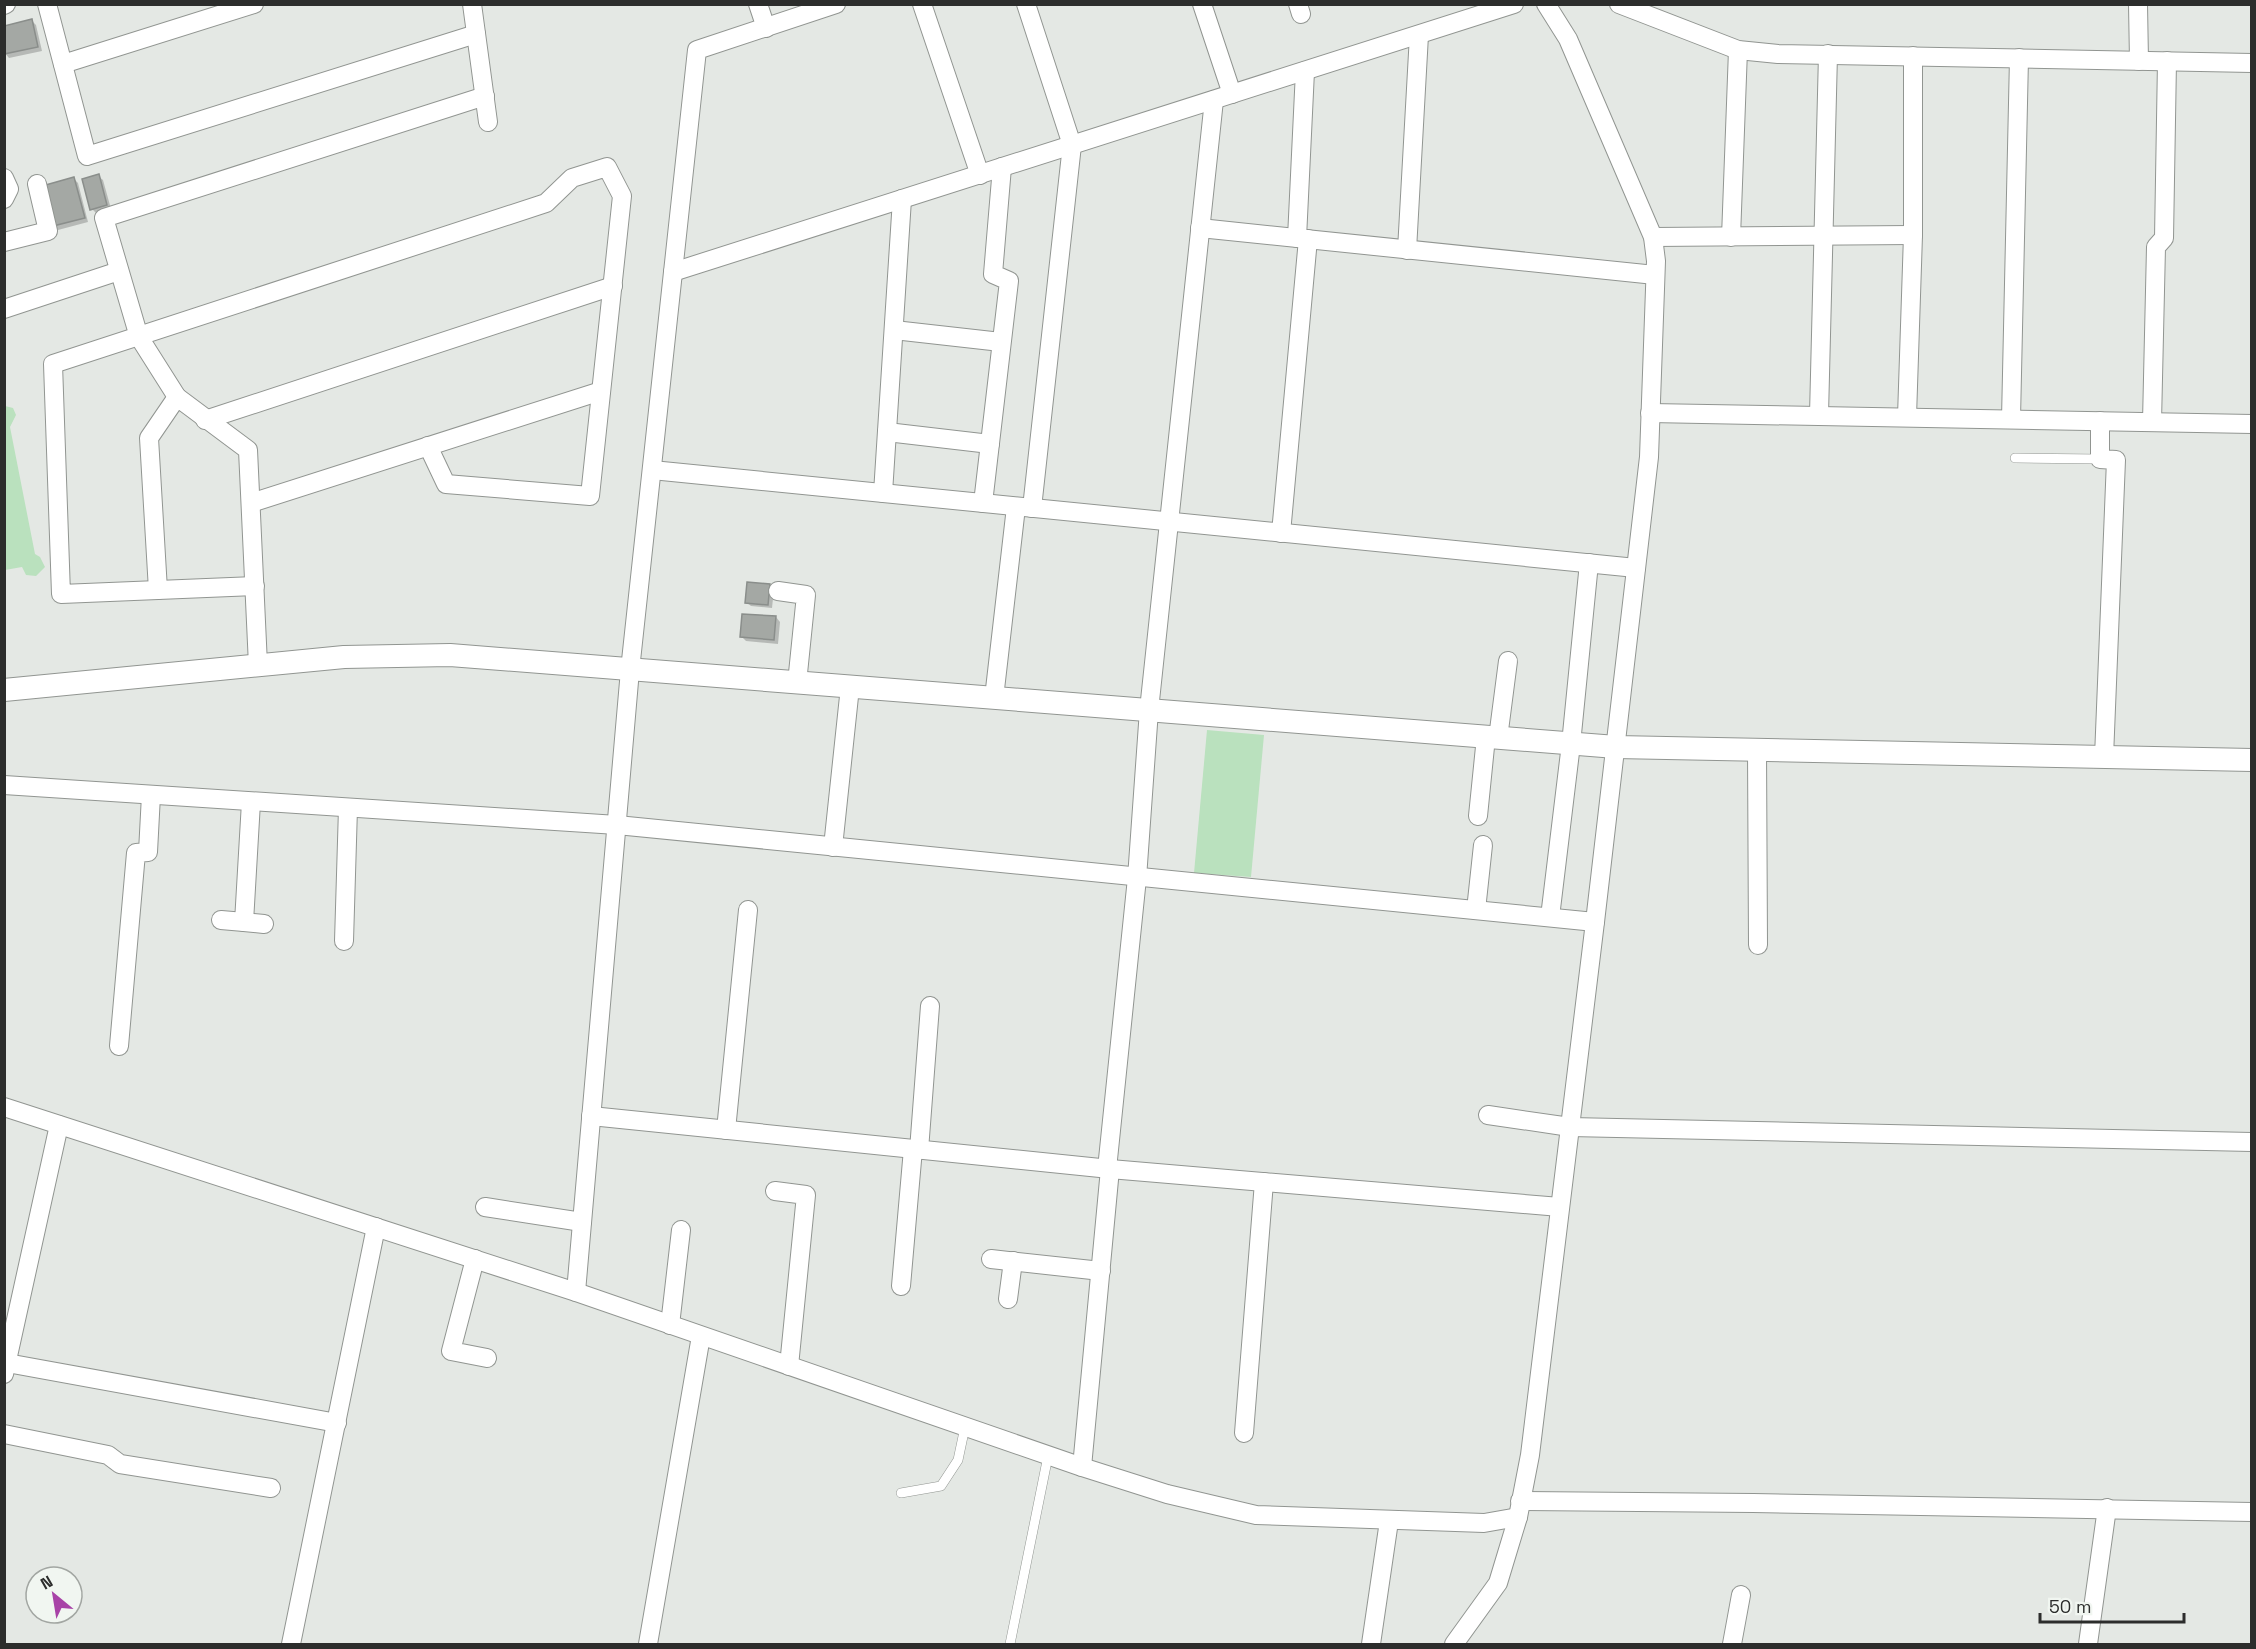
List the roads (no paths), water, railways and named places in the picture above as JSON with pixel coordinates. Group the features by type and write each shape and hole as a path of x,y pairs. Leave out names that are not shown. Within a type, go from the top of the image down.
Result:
{"street":[{"path":"47,4 87,156 476,34"},
{"path":"63,64 254,4"},
{"path":"472,4 488,122"},
{"path":"758,4 766,28"},
{"path":"576,1292 630,670 697,51 836,4"},
{"path":"922,4 980,175"},
{"path":"994,698 1024,507 1072,145 1026,4"},
{"path":"1202,4 1232,94"},
{"path":"673,272 1514,4"},
{"path":"1454,1644 1498,1583 1519,1509 1530,1455 1649,457 1656,261 1653,237 1568,39 1546,4"},
{"path":"1619,4 1738,50 1778,54 2252,63"},
{"path":"2138,4 2139,61"},
{"path":"1407,250 1419,35"},
{"path":"1731,237 1738,50"},
{"path":"1819,416 1828,54"},
{"path":"1907,417 1913,235 1913,56"},
{"path":"2011,419 2019,58"},
{"path":"2152,422 2156,247 2164,238 2167,61"},
{"path":"1281,533 1303,239 1305,71"},
{"path":"258,665 248,450 177,397 139,337 104,218 485,96"},
{"path":"1082,1467 1137,878 1149,710 1214,100"},
{"path":"255,586 61,594 53,364 546,203 573,178 607,167 622,196 590,496 446,484 428,446"},
{"path":"983,503 1009,281 993,274 1002,167"},
{"path":"4,178 9,189 4,198"},
{"path":"4,242 48,231 37,184"},
{"path":"883,493 902,199"},
{"path":"1200,228 1655,276"},
{"path":"1653,237 1913,235"},
{"path":"4,309 119,271"},
{"path":"205,420 613,286"},
{"path":"894,330 1001,342"},
{"path":"251,503 601,391"},
{"path":"158,590 149,438 177,397"},
{"path":"1650,413 2252,424"},
{"path":"2100,421 2100,459 2116,460 2104,757"},
{"path":"887,432 990,444"},
{"path":"652,470 1636,568"},
{"path":"1551,917 1589,563"},
{"path":"777,591 806,595 797,683"},
{"path":"4,690 344,657 450,656 1616,747 2252,760"},
{"path":"1478,816 1508,661"},
{"path":"833,847 850,687"},
{"path":"1757,750 1758,945"},
{"path":"4,785 617,825 1595,922"},
{"path":"119,1046 136,853 148,852 151,795"},
{"path":"244,922 251,802"},
{"path":"344,940 348,808"},
{"path":"1476,910 1483,845"},
{"path":"726,1130 748,910"},
{"path":"221,920 264,924"},
{"path":"901,1286 930,1006"},
{"path":"4,1107 576,1292 1048,1456 1167,1494 1256,1515 1484,1523 1519,1509 1753,1503 2252,1512"},
{"path":"1488,1115 1570,1127 2252,1142"},
{"path":"591,1116 1109,1169 1560,1207"},
{"path":"58,1125 6,1369 337,1423"},
{"path":"1244,1433 1264,1182"},
{"path":"775,1191 806,1195 789,1366"},
{"path":"485,1207 582,1222"},
{"path":"291,1644 376,1227"},
{"path":"670,1325 681,1230"},
{"path":"475,1259 451,1351 487,1358"},
{"path":"992,1259 1101,1271"},
{"path":"1008,1299 1013,1261"},
{"path":"648,1644 701,1336"},
{"path":"4,1434 108,1455 120,1464 271,1488"},
{"path":"2088,1644 2107,1508"},
{"path":"1371,1644 1389,1521"},
{"path":"1732,1644 1741,1594"}],"lane":[{"path":"2015,458 2100,459"},
{"path":"901,1493 941,1486 958,1460 965,1427"},
{"path":"1010,1644 1048,1456"}]}
